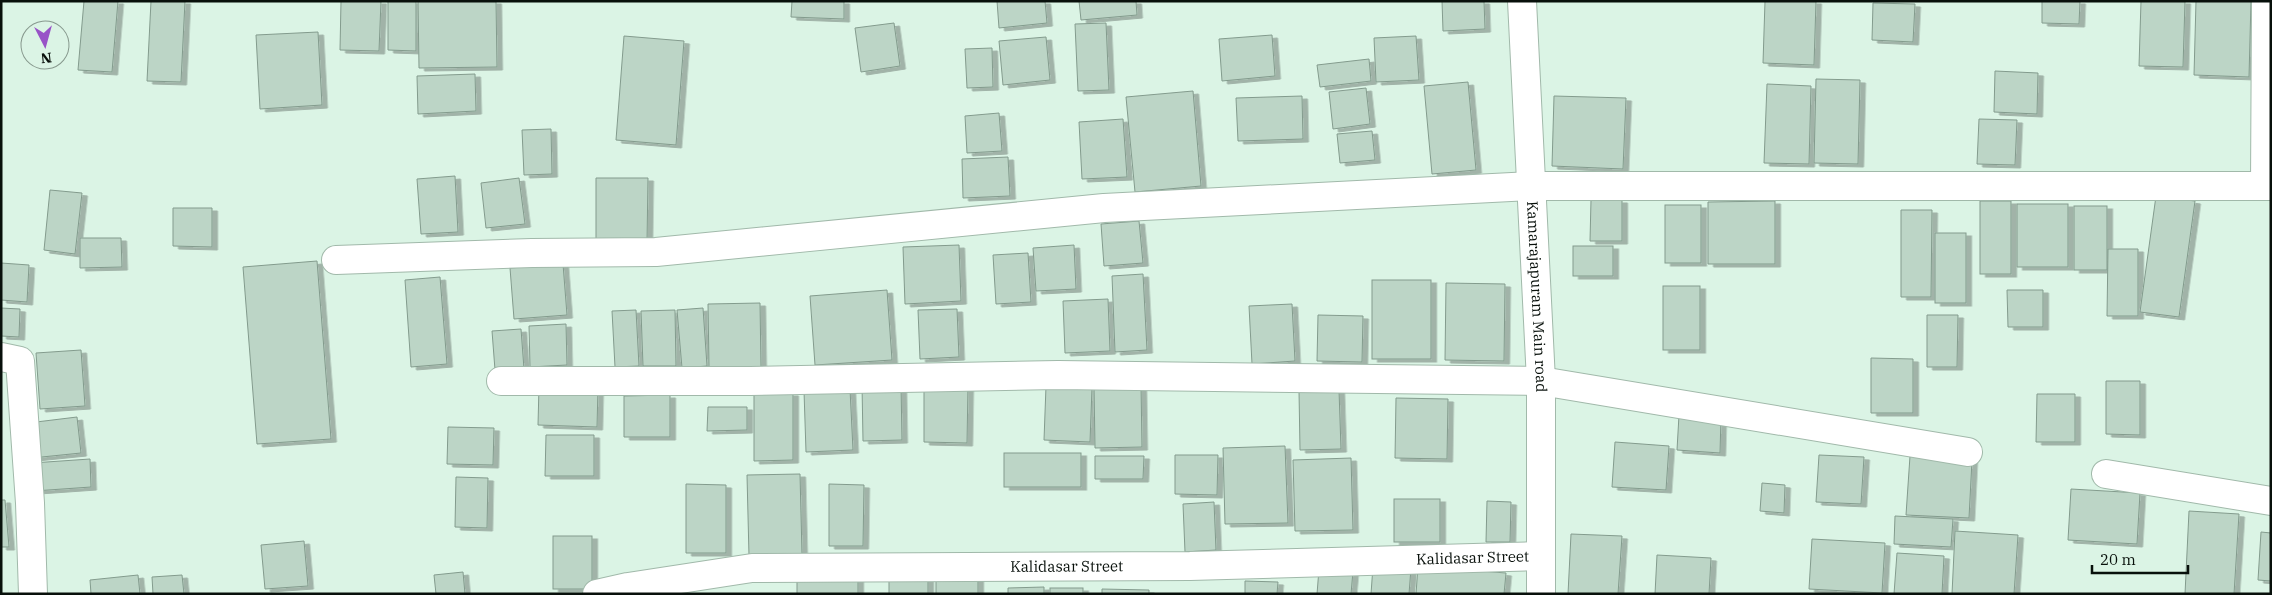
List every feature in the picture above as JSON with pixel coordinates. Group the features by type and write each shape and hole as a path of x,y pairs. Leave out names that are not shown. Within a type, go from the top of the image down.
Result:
{"street":[{"name":"Kamarajapuram Main road","path":"1522,1 1541,381 1541,594"},
{"path":"336,260 532,253 656,252 1104,208 1532,186 2268,186 2266,1"},
{"path":"1,357 20,361 30,503 33,594"},
{"path":"501,381 750,381 1058,375 1541,381 1968,452"},
{"path":"2106,474 2271,501"},
{"name":"Kalidasar Street","path":"596,594 628,586 752,568 1190,566 1541,556"}],"building":[{"path":"84,1 118,1 112,72 78,70"},
{"path":"151,1 185,1 181,82 147,81"},
{"path":"341,1 381,1 379,51 340,50"},
{"path":"388,1 416,1 416,51 388,50"},
{"path":"418,1 496,1 497,67 419,68"},
{"path":"792,1 844,1 844,19 791,17"},
{"path":"997,1 1045,1 1047,23 999,28"},
{"path":"1079,1 1136,1 1137,15 1081,20"},
{"path":"1442,1 1484,1 1485,29 1443,31"},
{"path":"1765,1 1816,1 1814,65 1763,63"},
{"path":"2042,1 2080,1 2079,24 2042,23"},
{"path":"2141,1 2185,1 2183,67 2139,66"},
{"path":"2196,1 2251,1 2249,77 2194,75"},
{"path":"1873,3 1915,4 1913,42 1872,40"},
{"path":"894,23 900,66 861,72 855,28"},
{"path":"1106,23 1109,90 1078,91 1075,24"},
{"path":"318,32 322,105 260,109 256,35"},
{"path":"1272,35 1275,76 1222,81 1219,39"},
{"path":"624,36 684,41 676,145 616,140"},
{"path":"1416,36 1419,80 1376,82 1374,38"},
{"path":"1046,37 1050,80 1003,85 999,41"},
{"path":"992,48 993,87 967,88 965,49"},
{"path":"1369,59 1371,81 1320,87 1317,65"},
{"path":"1995,71 2038,73 2037,114 1994,112"},
{"path":"475,74 476,111 418,114 417,76"},
{"path":"1816,79 1860,80 1858,164 1814,163"},
{"path":"1468,82 1476,170 1432,174 1424,86"},
{"path":"1767,84 1811,86 1809,164 1764,163"},
{"path":"1366,88 1370,124 1333,129 1329,92"},
{"path":"1193,91 1201,186 1135,192 1126,97"},
{"path":"1302,96 1303,139 1238,141 1236,98"},
{"path":"1554,96 1626,98 1623,169 1552,166"},
{"path":"999,113 1002,151 967,153 965,116"},
{"path":"1123,119 1127,177 1082,179 1079,122"},
{"path":"1979,119 2017,120 2015,165 1977,164"},
{"path":"551,129 552,174 524,175 522,130"},
{"path":"1372,131 1375,160 1340,163 1337,134"},
{"path":"1008,157 1010,196 963,198 962,159"},
{"path":"455,176 458,232 421,234 417,179"},
{"path":"519,178 525,224 486,228 481,183"},
{"path":"596,178 648,178 647,242 596,242"},
{"path":"50,190 82,193 75,254 44,250"},
{"path":"2156,196 2195,201 2179,317 2140,312"},
{"path":"1591,200 1622,200 1622,241 1590,241"},
{"path":"1775,201 1775,264 1708,264 1708,202"},
{"path":"1980,201 2011,201 2011,274 1980,274"},
{"path":"2017,204 2068,204 2068,267 2017,267"},
{"path":"1665,205 1701,205 1701,263 1665,263"},
{"path":"2074,206 2107,206 2107,270 2074,270"},
{"path":"173,208 212,208 212,247 173,246"},
{"path":"1901,210 1932,210 1931,297 1901,297"},
{"path":"1139,221 1143,263 1104,266 1101,224"},
{"path":"1935,233 1966,233 1966,303 1935,303"},
{"path":"80,238 121,238 122,267 80,268"},
{"path":"959,245 961,301 905,304 903,247"},
{"path":"1074,245 1076,289 1036,291 1033,248"},
{"path":"1573,246 1613,246 1613,276 1573,276"},
{"path":"2108,249 2138,249 2138,316 2107,316"},
{"path":"1028,253 1031,302 996,304 993,255"},
{"path":"317,261 331,439 257,444 243,267"},
{"path":"1,263 29,265 27,302 1,300"},
{"path":"563,264 567,315 514,319 510,268"},
{"path":"1143,274 1147,350 1115,352 1112,276"},
{"path":"440,277 447,364 411,367 405,280"},
{"path":"1372,280 1431,280 1431,359 1372,359"},
{"path":"1446,283 1505,284 1504,361 1445,360"},
{"path":"1663,286 1700,286 1700,350 1663,350"},
{"path":"887,290 892,360 815,365 810,296"},
{"path":"2007,290 2043,290 2043,327 2008,327"},
{"path":"1108,299 1110,351 1065,353 1063,301"},
{"path":"760,303 761,367 709,367 708,304"},
{"path":"1292,304 1295,361 1252,364 1249,306"},
{"path":"1,308 20,309 19,337 1,336"},
{"path":"703,308 707,366 682,368 677,310"},
{"path":"957,309 959,357 920,359 918,310"},
{"path":"636,310 639,366 615,367 612,311"},
{"path":"675,310 676,366 643,366 641,311"},
{"path":"1318,315 1363,316 1362,362 1317,361"},
{"path":"1927,315 1958,315 1957,367 1927,367"},
{"path":"566,324 567,365 530,367 529,326"},
{"path":"521,329 524,369 495,370 492,331"},
{"path":"81,350 85,406 40,409 36,353"},
{"path":"1871,358 1913,359 1913,413 1871,413"},
{"path":"2106,381 2140,381 2140,435 2106,434"},
{"path":"862,385 901,385 902,440 863,441"},
{"path":"924,385 968,386 967,443 924,442"},
{"path":"1141,385 1142,447 1095,448 1094,386"},
{"path":"539,386 598,388 597,427 538,425"},
{"path":"1046,386 1092,388 1090,442 1044,440"},
{"path":"850,389 853,450 806,452 804,391"},
{"path":"1339,390 1341,449 1300,450 1299,391"},
{"path":"754,393 793,393 793,460 754,461"},
{"path":"2037,394 2075,394 2075,442 2036,442"},
{"path":"670,395 670,437 624,437 624,396"},
{"path":"1396,398 1448,399 1447,459 1395,458"},
{"path":"708,407 747,407 747,430 707,431"},
{"path":"1679,415 1721,417 1720,453 1677,450"},
{"path":"77,417 81,453 32,458 28,423"},
{"path":"448,427 494,428 493,465 447,464"},
{"path":"546,435 594,435 594,476 545,476"},
{"path":"1615,442 1669,446 1666,490 1612,487"},
{"path":"1285,446 1288,523 1225,524 1223,448"},
{"path":"1004,453 1081,453 1081,487 1004,487"},
{"path":"1175,455 1218,455 1217,495 1175,494"},
{"path":"1819,455 1864,457 1861,504 1816,502"},
{"path":"1095,456 1144,456 1143,479 1095,479"},
{"path":"1910,456 1972,460 1969,518 1906,515"},
{"path":"1351,458 1353,530 1295,531 1293,460"},
{"path":"90,459 91,487 34,491 32,463"},
{"path":"800,474 802,554 749,556 747,475"},
{"path":"456,477 488,478 487,528 455,527"},
{"path":"1762,483 1785,485 1784,513 1760,511"},
{"path":"686,484 726,485 726,553 686,553"},
{"path":"829,484 864,485 863,546 829,546"},
{"path":"2071,489 2140,493 2137,544 2068,540"},
{"path":"1394,499 1440,499 1440,542 1394,542"},
{"path":"1,500 5,500 9,547 1,547"},
{"path":"1487,501 1511,502 1510,542 1486,542"},
{"path":"1214,502 1216,550 1185,552 1183,504"},
{"path":"2189,511 2239,514 2234,594 2185,594"},
{"path":"1895,516 1953,519 1951,547 1894,544"},
{"path":"1955,531 2018,535 2014,594 1952,594"},
{"path":"2261,532 2271,533 2271,581 2258,580"},
{"path":"1571,534 1622,536 1618,594 1568,594"},
{"path":"553,536 592,536 592,589 553,589"},
{"path":"1812,539 1885,543 1882,593 1809,589"},
{"path":"304,541 308,586 265,589 261,545"},
{"path":"1897,553 1944,556 1942,594 1894,594"},
{"path":"1657,555 1711,558 1709,594 1655,594"},
{"path":"1373,566 1411,568 1409,594 1371,594"},
{"path":"1418,566 1506,573 1504,594 1416,594"},
{"path":"1319,569 1353,571 1351,594 1317,594"},
{"path":"463,572 465,594 436,594 434,575"},
{"path":"138,575 140,594 91,594 90,580"},
{"path":"182,575 184,594 153,594 152,577"},
{"path":"797,575 858,576 858,594 797,594"},
{"path":"936,576 978,576 978,594 936,594"},
{"path":"928,577 928,594 889,594 889,579"},
{"path":"1245,581 1278,582 1277,594 1245,594"},
{"path":"1044,587 1044,594 1008,594 1008,588"},
{"path":"1050,588 1083,588 1083,594 1050,594"},
{"path":"1102,589 1149,590 1149,594 1102,594"}]}
